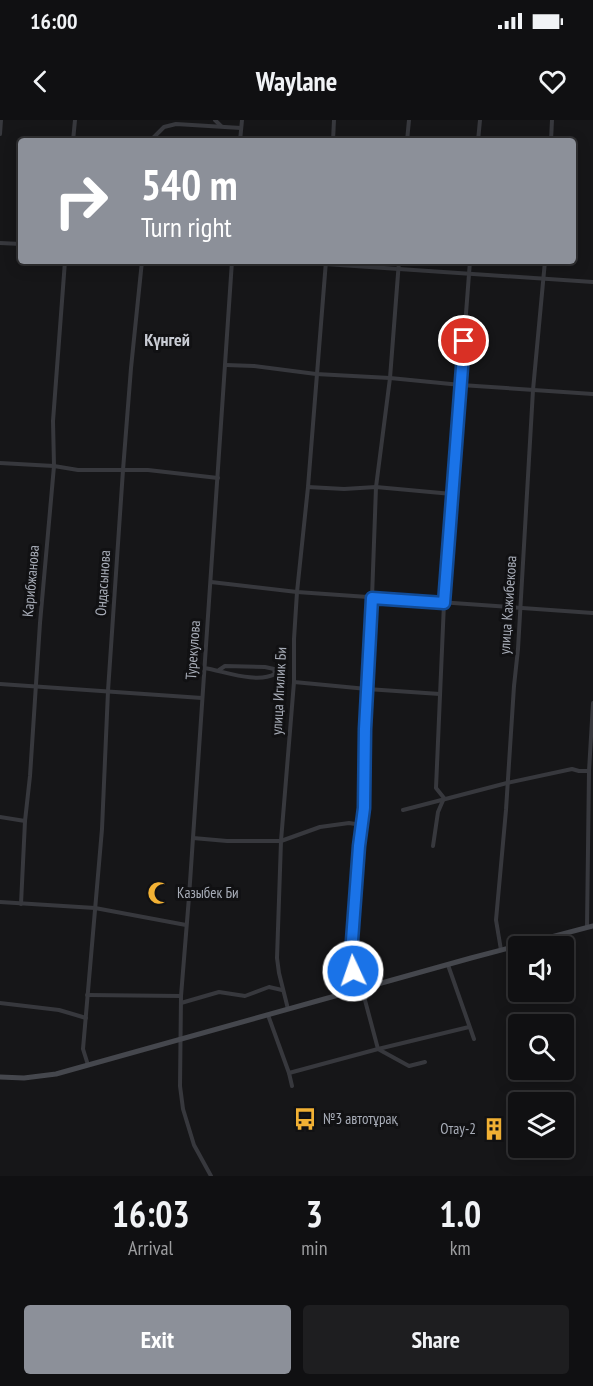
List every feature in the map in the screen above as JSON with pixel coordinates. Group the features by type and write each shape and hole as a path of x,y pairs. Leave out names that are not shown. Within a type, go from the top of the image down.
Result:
{"main road":[{"path":"0,1077 24,1078 56,1074 88,1066 590,927"}],"street":[{"path":"0,134 1,120"},
{"path":"73,138 75,120"},
{"path":"215,120 222,127"},
{"path":"240,138 242,120"},
{"path":"333,138 334,120"},
{"path":"407,138 409,120"},
{"path":"478,138 480,120"},
{"path":"551,138 552,120"},
{"path":"153,138 164,128 176,124 241,128"},
{"path":"0,243 18,244"},
{"name":"Карибжанова","path":"21,904 25,821 54,466 53,421 65,264"},
{"name":"Ондасынова","path":"88,1066 83,1049 102,829 108,691 123,470 142,264"},
{"name":"Турекулова","path":"211,1176 194,1145 183,1110 180,1086 181,996 232,264"},
{"name":"улица Игилик Би","path":"288,1009 282,990 277,958 281,841 294,682 297,592 326,264"},
{"path":"338,264 593,282"},
{"path":"399,264 390,378 376,488 365,729 364,808 351,954 353,971 362,989 378,1049 409,1066 425,1062"},
{"path":"444,798 436,788 444,603 470,264"},
{"name":"улица Кажибекова","path":"501,950 496,920 544,264"},
{"path":"226,365 461,386 593,394"},
{"path":"0,463 54,466 78,470 148,470 218,478"},
{"path":"308,487 376,488 452,494"},
{"path":"211,582 297,592 593,613"},
{"path":"204,668 253,677 267,677 275,674 274,669 265,668 225,666 219,670"},
{"path":"294,682 440,694"},
{"path":"0,684 202,698"},
{"path":"590,927 586,913 591,834 589,771 593,703"},
{"path":"402,810 444,798 572,769 589,771"},
{"path":"434,846 438,812 444,798"},
{"path":"0,817 25,821"},
{"path":"193,838 227,841 281,841 320,827 349,823 362,825"},
{"path":"588,875 593,871"},
{"path":"0,902 96,908 186,925"},
{"path":"448,965 474,1040"},
{"path":"181,1003 219,992 245,996 269,987 282,990"},
{"path":"87,995 181,996"},
{"path":"0,1003 59,1010 86,1018"},
{"path":"268,1015 292,1086"},
{"path":"289,1074 469,1027"}],"place":[{"name":"Казыбек Би","path":"159,893"},
{"name":"№3 автотұрақ","path":"305,1119"},
{"name":"Отау-2","path":"494,1129"}],"district":[{"name":"Күнгей","path":"167,340"}],"route":[{"path":"353,971 351,954 364,808 365,729 372,598 444,603 464,341"}]}
